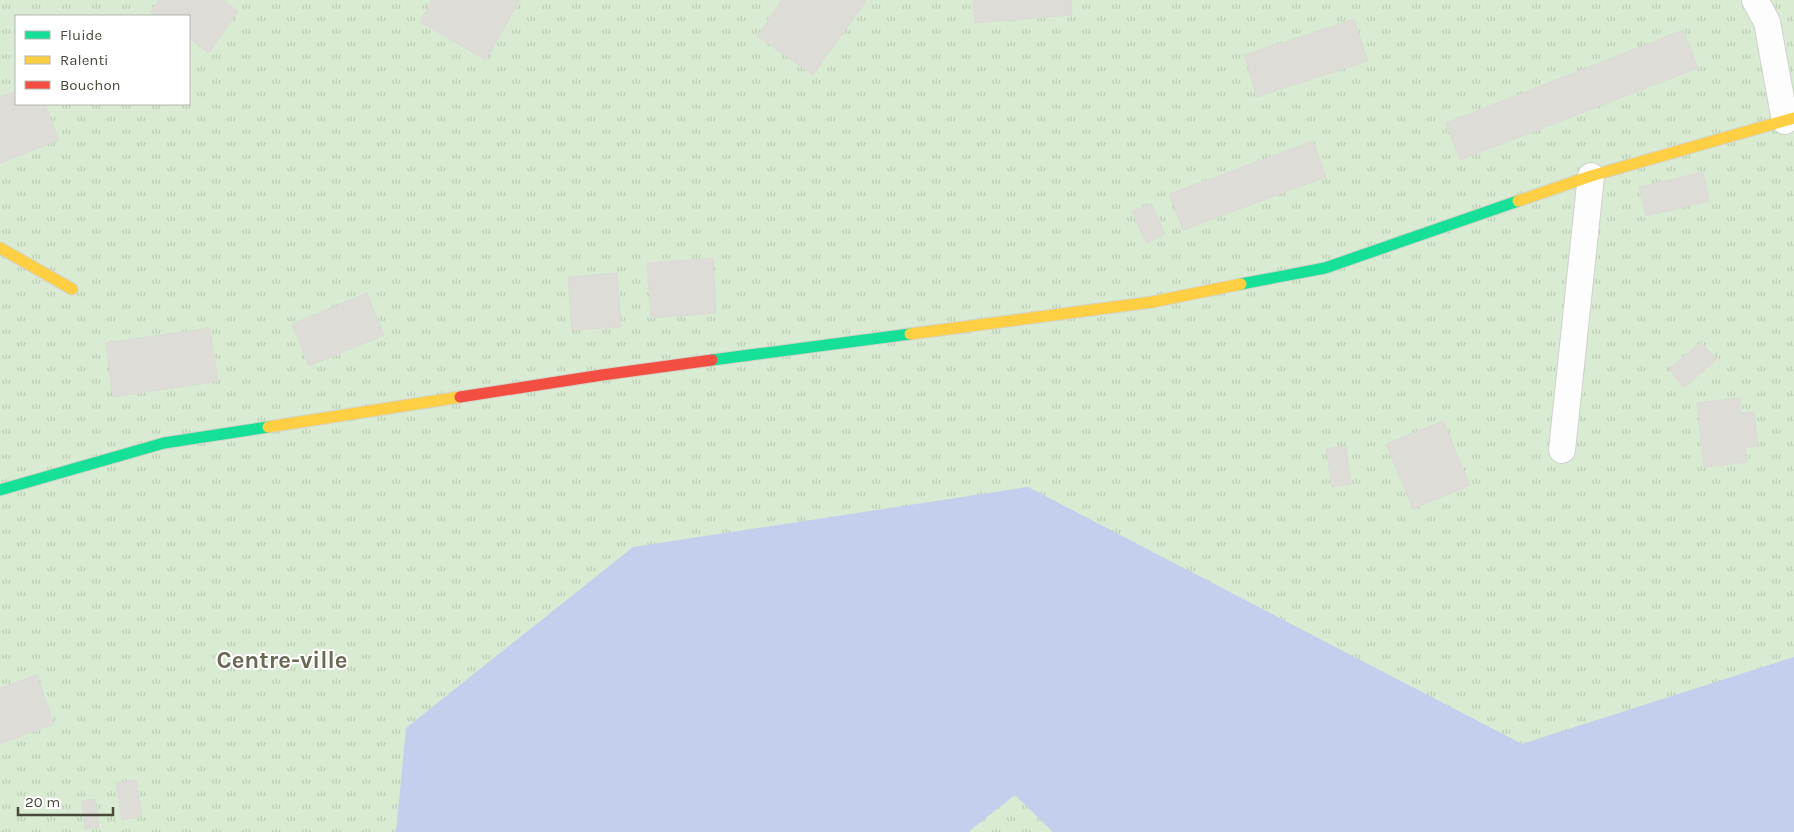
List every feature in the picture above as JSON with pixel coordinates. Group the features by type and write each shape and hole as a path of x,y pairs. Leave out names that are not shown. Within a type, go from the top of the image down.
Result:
{"street":[{"path":"0,490 164,443 602,375 1152,302 1325,268 1591,176 1790,120 1766,22 1755,0"},
{"path":"1562,450 1591,176"},
{"path":"0,248 72,289"}],"green space":[{"path":"0,0 1794,0 1794,832 0,832"}],"water":[{"path":"1028,487 1522,744 1794,657 1794,832 1053,832 1015,795 968,832 396,832 406,728 633,547"}],"building":[{"path":"159,0 222,0 238,11 209,53 190,39 190,15 155,15 150,12"},
{"path":"432,0 520,0 486,60 420,22"},
{"path":"782,0 867,0 813,75 757,36"},
{"path":"973,0 1071,0 1072,15 975,23"},
{"path":"1354,19 1368,61 1257,97 1244,55"},
{"path":"1683,30 1698,68 1460,160 1446,123"},
{"path":"15,91 15,105 45,105 59,140 0,163 0,97"},
{"path":"1313,141 1326,177 1183,230 1169,194"},
{"path":"1703,172 1709,201 1646,216 1639,187"},
{"path":"1151,203 1165,234 1146,243 1132,212"},
{"path":"713,258 716,313 651,318 647,263"},
{"path":"617,273 621,327 572,330 568,277"},
{"path":"367,293 384,335 309,366 292,324"},
{"path":"210,328 218,381 113,397 106,343"},
{"path":"1701,342 1716,360 1684,388 1669,369"},
{"path":"1739,398 1741,413 1754,412 1758,446 1745,448 1747,462 1704,467 1697,403"},
{"path":"1443,421 1470,485 1413,509 1386,444"},
{"path":"1346,446 1351,484 1332,487 1326,449"},
{"path":"37,675 54,724 0,744 0,688"},
{"path":"136,780 142,816 122,820 116,783"},
{"path":"95,799 99,827 85,829 81,801"}],"traffic: fast":[{"path":"1241,284 1325,268 1518,201"},
{"path":"712,360 910,334"},
{"path":"0,490 164,443 268,427"}],"traffic: slow":[{"path":"1518,201 1591,176 1794,118"},
{"path":"0,248 72,289"},
{"path":"910,334 1152,302 1241,284"},
{"path":"268,427 460,397"}],"traffic: jam":[{"path":"460,397 712,360"}],"district":[{"name":"Centre-ville","path":"282,660"}]}
